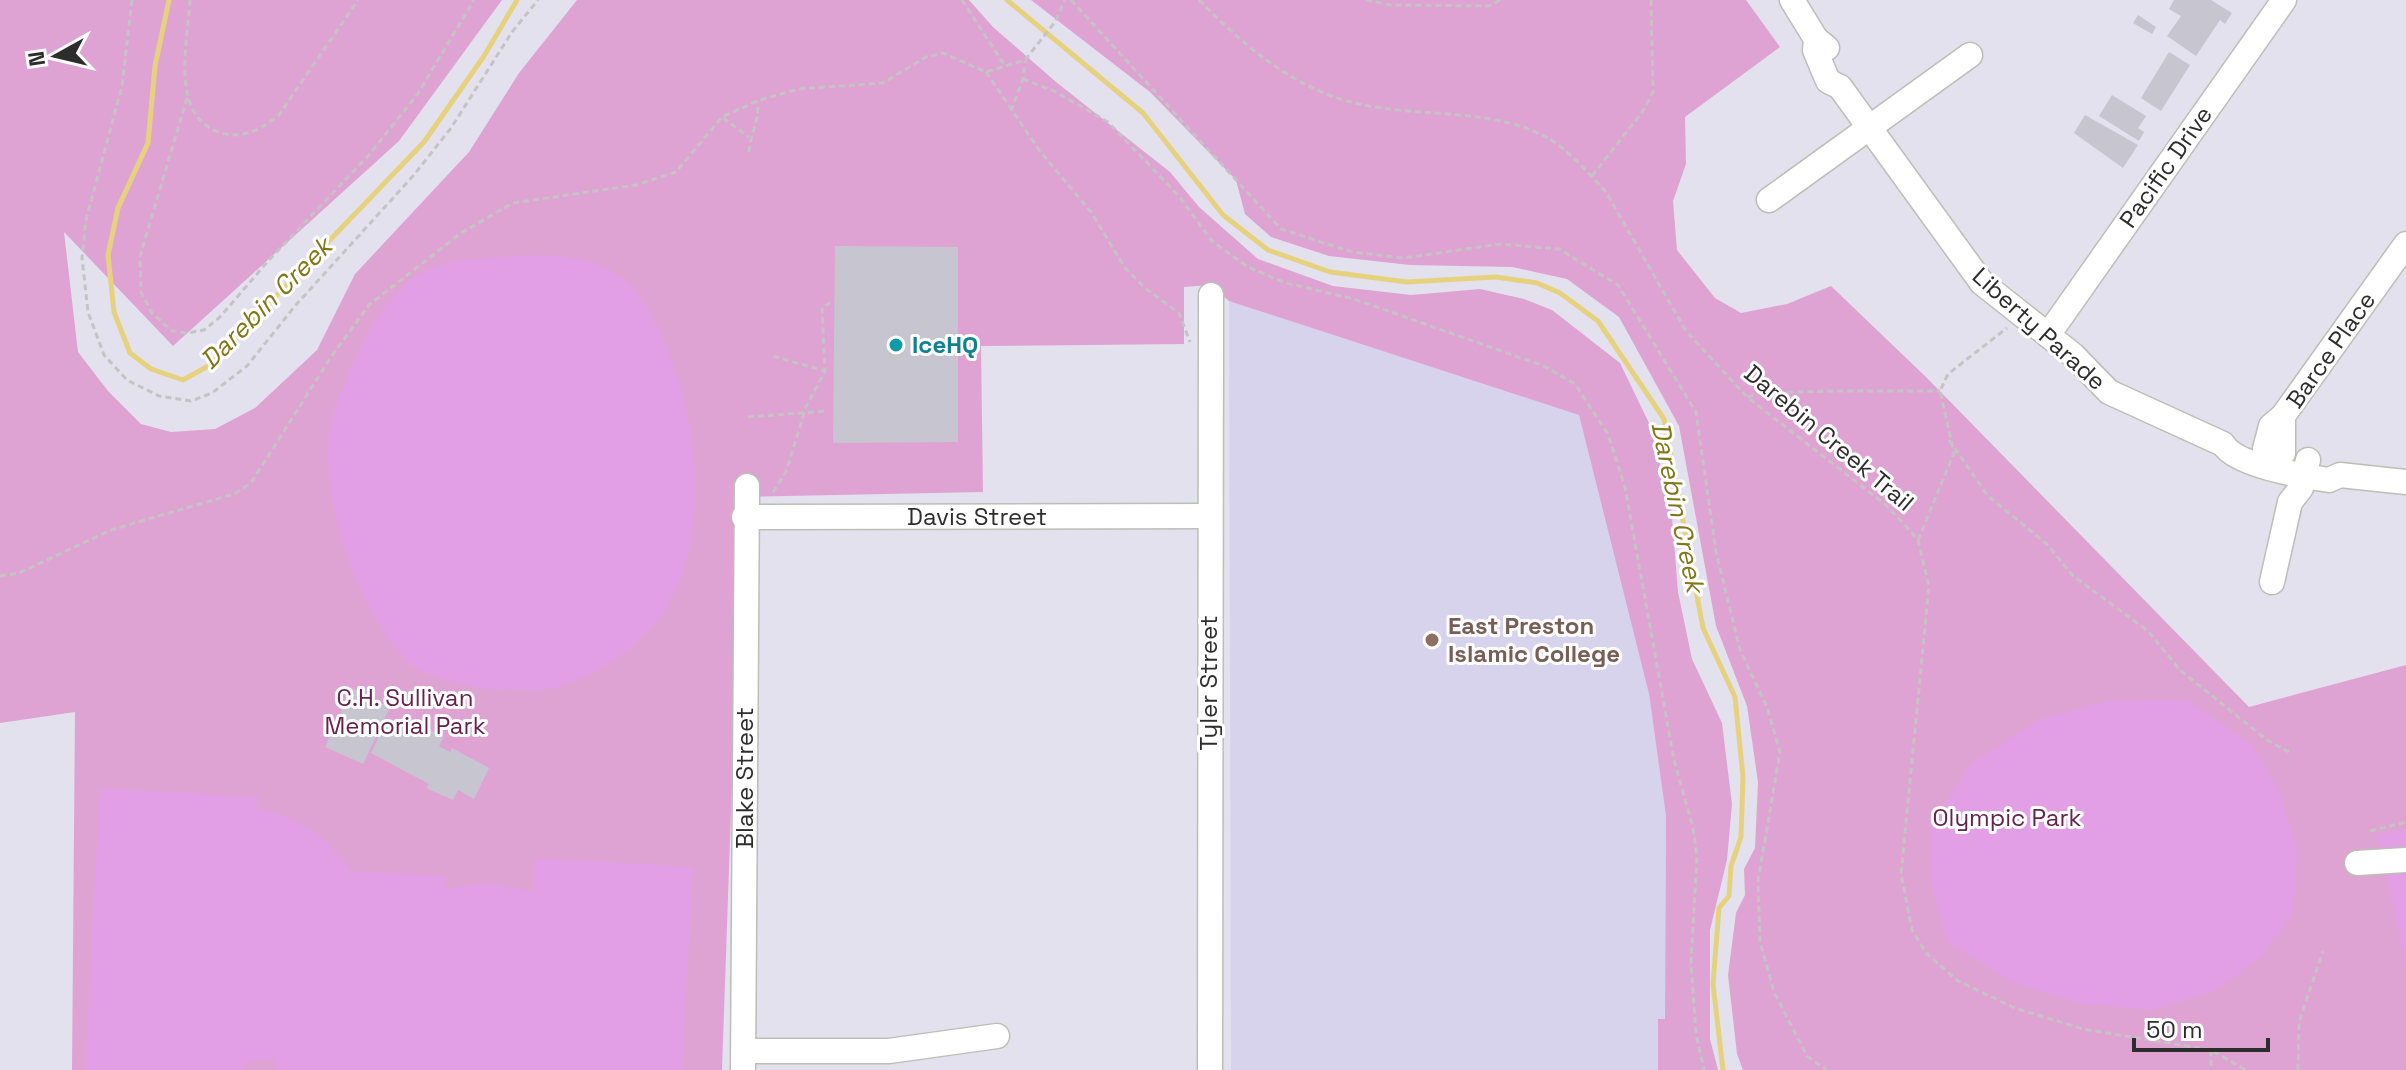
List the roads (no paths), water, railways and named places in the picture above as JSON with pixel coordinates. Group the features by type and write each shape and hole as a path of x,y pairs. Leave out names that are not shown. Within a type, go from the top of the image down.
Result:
{"street":[{"name":"Liberty Parade","path":"1792,0 1816,39 1815,50 1828,81 1840,87 1870,127 1947,232 1972,274 2048,335 2120,399 2223,444 2235,456 2289,461 2329,480 2340,475 2406,482"},
{"name":"Pacific Drive","path":"2048,335 2284,0"},
{"path":"1769,200 1970,55"},
{"name":"Barce Place","path":"2289,461 2271,426 2283,416 2406,244"},
{"name":"Tyler Street","path":"1210,1070 1211,295"},
{"path":"2272,582 2290,502 2289,461"},
{"name":"Blake Street","path":"744,1061 744,517 747,486"},
{"name":"Davis Street","path":"744,517 1209,516"},
{"path":"2357,863 2406,860"},
{"path":"744,1061 889,1051 997,1036"}],"waterway":[{"name":"Darebin Creek","path":"169,0 155,66 148,143 118,208 108,255 114,312 130,353 151,369 183,380 210,365 424,142 484,56 517,0"},
{"name":"Darebin Creek","path":"1007,0 1143,113 1223,215 1268,250 1330,272 1407,282 1496,277 1537,283 1560,293 1598,321 1664,419 1703,628 1735,697 1743,777 1741,837 1731,866 1729,896 1719,908 1713,984 1723,1070"}],"place":[{"name":"IceHQ","path":"896,345"},
{"name":"East Preston Islamic College","path":"1432,640"}],"park label":[{"name":"C.H. Sullivan Memorial Park","path":"405,712"},
{"name":"Olympic Park","path":"2007,818"}]}
